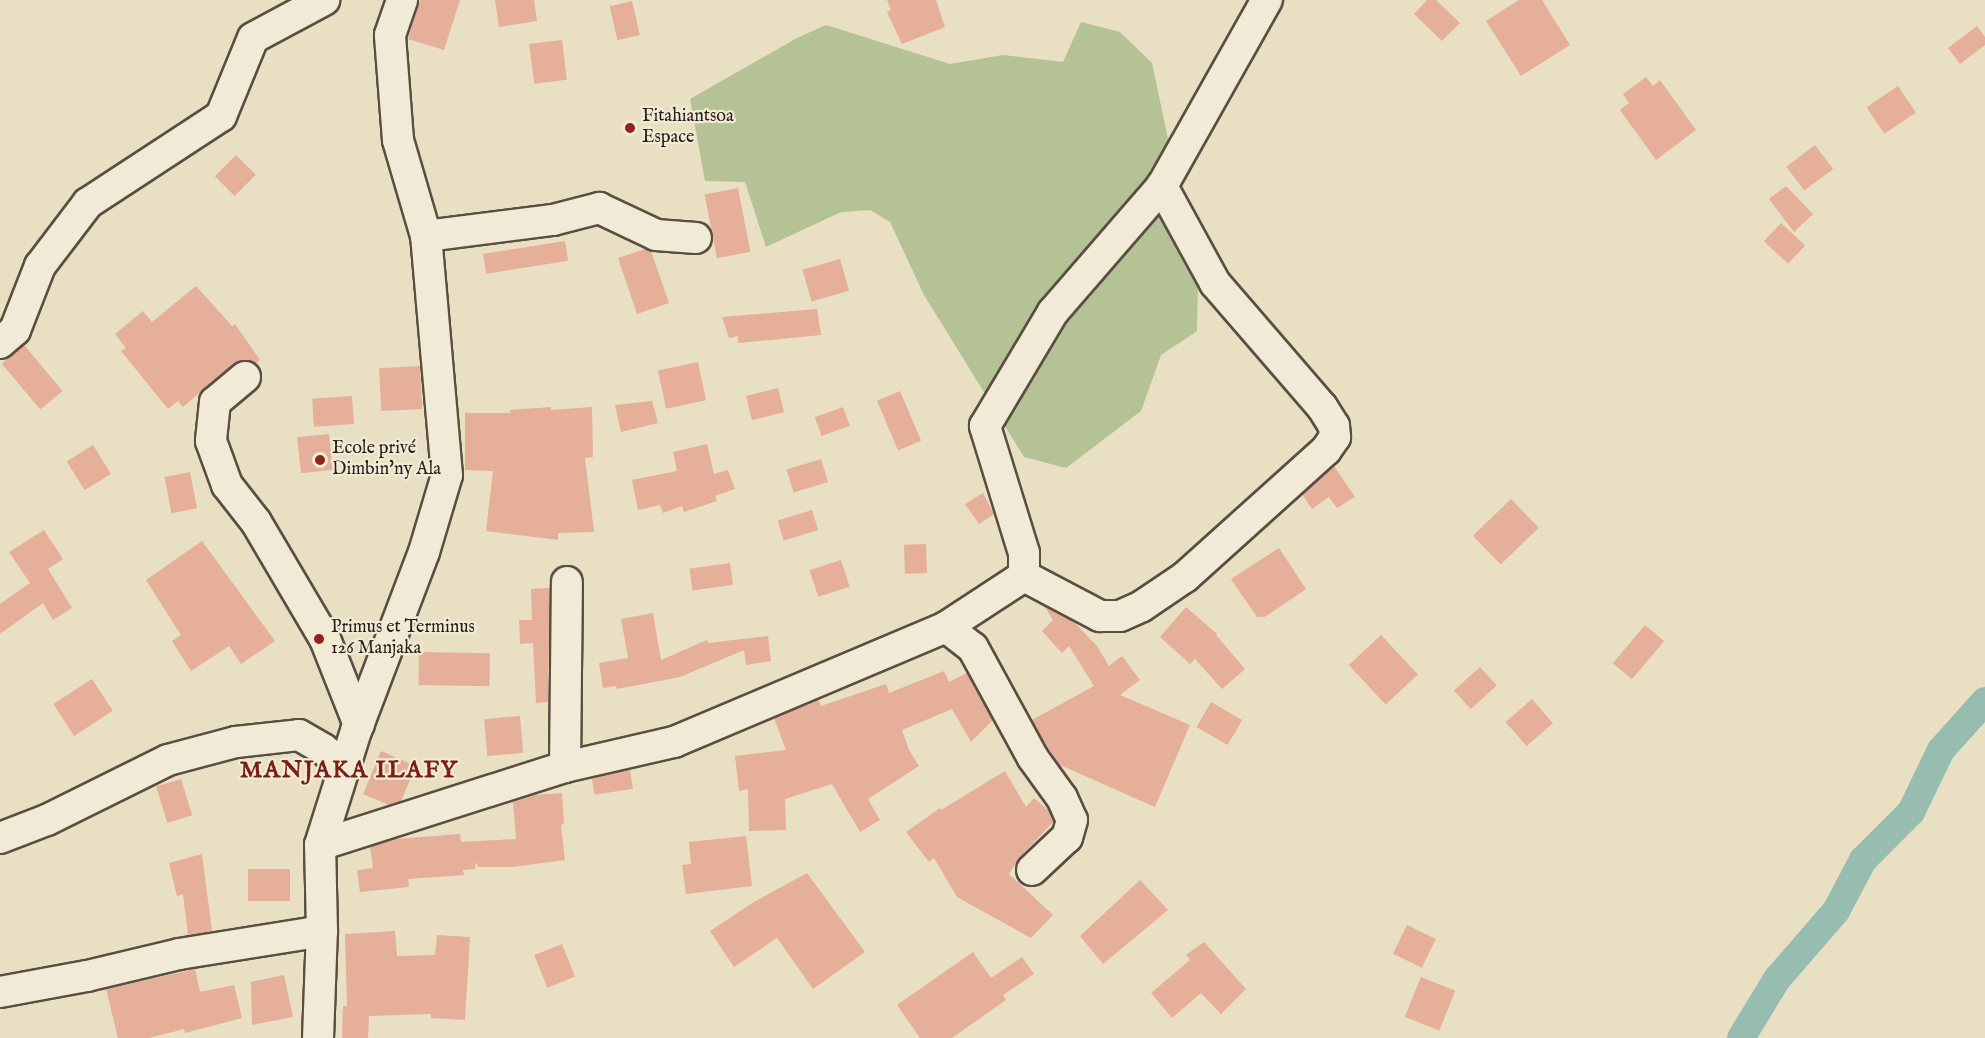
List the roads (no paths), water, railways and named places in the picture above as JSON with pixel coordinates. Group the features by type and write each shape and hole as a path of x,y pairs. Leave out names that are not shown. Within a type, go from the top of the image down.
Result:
{"street":[{"path":"0,343 15,330 40,266 88,203 221,116 253,38 324,0"},
{"path":"318,1038 322,932 320,845 359,725 424,552 447,475 426,236 398,140 390,35 402,0"},
{"path":"1024,576 1024,553 985,426 1053,312 1162,186 1268,0"},
{"path":"1024,576 1100,616 1120,616 1142,606 1185,577 1326,450 1335,437 1334,426 1322,407 1215,283 1162,186"},
{"path":"426,236 553,220 599,208 656,236 696,238"},
{"path":"245,377 215,402 211,441 227,486 256,522 325,639 359,725"},
{"path":"320,845 565,767 674,742 946,627 1024,576"},
{"path":"565,767 567,582"},
{"path":"946,627 973,648 1033,758 1062,798 1072,819 1067,837 1032,870"},
{"path":"0,838 112,789 168,760 236,742 299,735 323,749 345,767"},
{"path":"0,992 87,976 179,954 322,932"}],"waterway":[{"path":"1741,1038 1777,979 1836,911 1863,860 1911,812 1941,750 1985,701"}],"place":[{"name":"Fitahiantsoa Espace","path":"630,128"},
{"name":"Ecole privé Dimbin'ny Ala","path":"320,460"},
{"name":"Primus et Terminus 126 Manjaka","path":"319,639"}],"district":[{"name":"MANJAKA ILAFY","path":"349,771"}]}
